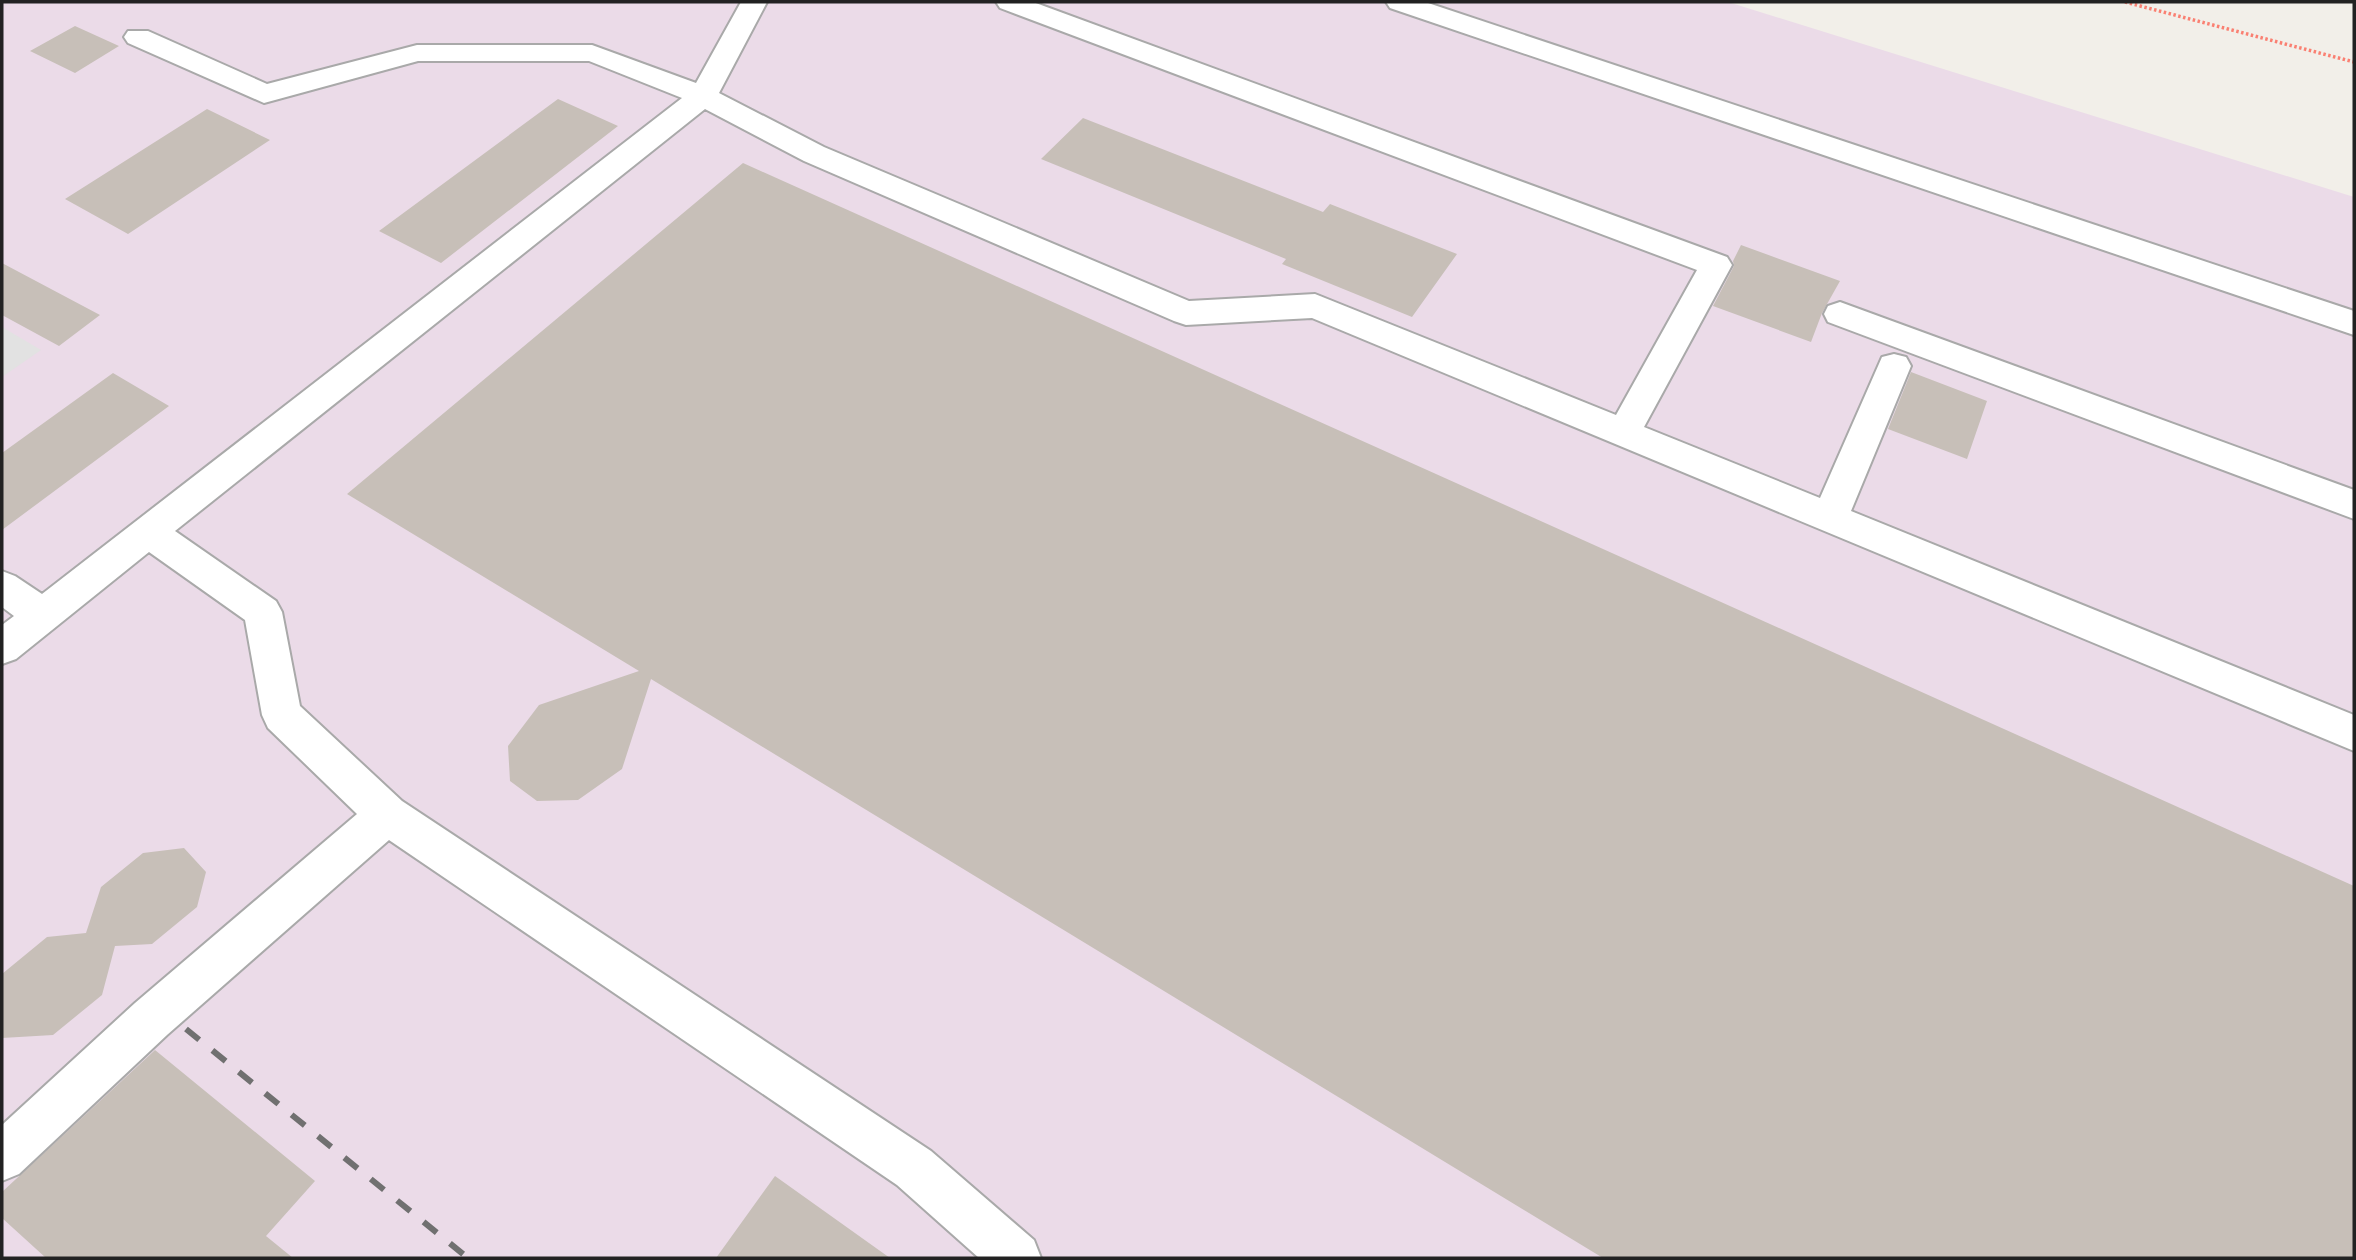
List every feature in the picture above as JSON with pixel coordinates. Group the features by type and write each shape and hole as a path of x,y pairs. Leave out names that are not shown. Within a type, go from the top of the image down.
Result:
{"lane":[{"path":"2,647 703,96 754,2"},
{"path":"1009,2 1716,265 1623,433"},
{"path":"1399,2 2354,323"},
{"path":"138,37 264,94 417,53 592,52 703,96 814,154 1186,313 1315,306 2354,733"},
{"path":"1840,314 2354,505"},
{"path":"1830,518 1894,366"},
{"path":"148,532 263,612 282,715 387,815 914,1168 1016,1258"},
{"path":"2,587 42,615"},
{"path":"2,1157 151,1019 387,815"}],"path":[{"path":"2125,2 2354,61"}],"shaded area":[{"path":"2,2 1728,2 2354,197 2354,1258 2,1258"},
{"path":"2,327 41,350 2,377"}],"building":[{"path":"75,26 119,46 75,73 30,51"},
{"path":"558,99 618,126 441,263 379,231"},
{"path":"207,109 270,140 128,234 65,199"},
{"path":"1083,118 1323,212 1330,204 1457,254 1412,317 1282,264 1286,259 1041,159"},
{"path":"743,163 2354,886 2354,1258 1603,1258 651,679 622,769 578,800 537,801 510,781 508,746 539,705 639,671 347,494"},
{"path":"1741,245 1840,281 1822,313 1811,342 1713,306 1734,266 1733,261"},
{"path":"2,263 100,315 59,346 2,315"},
{"path":"1911,372 1987,401 1967,459 1888,429"},
{"path":"113,373 169,406 2,530 2,453"},
{"path":"184,848 206,872 197,907 152,944 115,946 102,995 53,1035 2,1038 2,974 47,937 86,933 101,887 143,853"},
{"path":"155,1050 315,1181 266,1236 293,1258 46,1258 2,1218 2,1192"},
{"path":"775,1176 890,1258 716,1258"}],"railway":[{"path":"186,1029 468,1258"}]}
